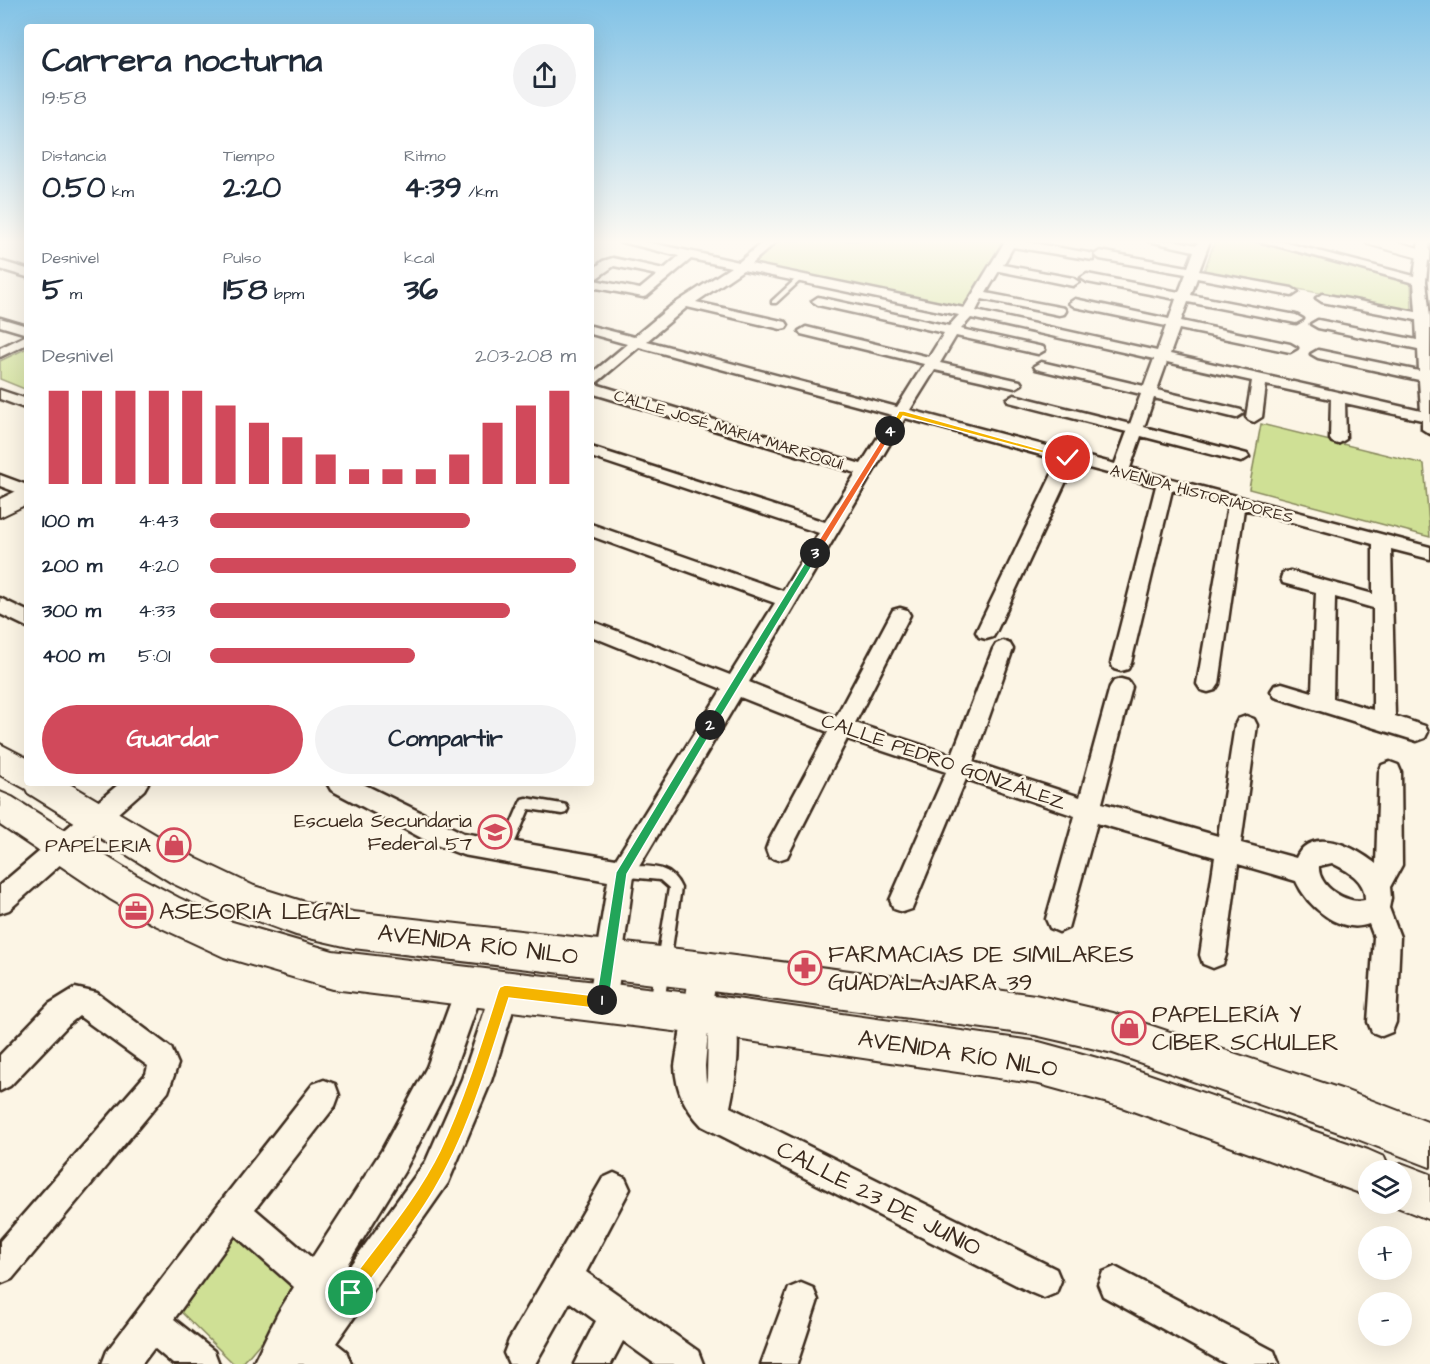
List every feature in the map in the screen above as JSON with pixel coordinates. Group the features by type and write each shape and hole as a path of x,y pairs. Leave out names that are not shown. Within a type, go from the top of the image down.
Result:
{"main road":[{"path":"0,509 24,494"},
{"path":"0,758 24,773"},
{"name":"AVENIDA RÍO NILO","path":"45,786 190,873 246,900 288,915 353,930 704,971 1035,1015 1102,1030 1347,1113 1430,1145"},
{"name":"AVENIDA RÍO NILO","path":"0,807 166,911 224,938 333,970 710,1016 1039,1063 1119,1084 1358,1169"},
{"path":"1412,1190 1430,1197"}],"street":[{"path":"594,378 683,305"},
{"path":"692,305 781,325"},
{"path":"834,305 1038,350"},
{"path":"928,305 1338,396 1429,424 1425,377 1427,353 1423,305"},
{"path":"602,1003 622,872 904,408 952,331 973,305"},
{"path":"1027,305 1059,311"},
{"path":"1083,305 1290,348"},
{"path":"1122,466 1181,305"},
{"path":"1221,305 1296,320"},
{"path":"1356,305 1424,318"},
{"name":"AVENIDA HISTORIADORES","path":"594,320 642,338 1122,466 1430,542"},
{"path":"0,322 24,329"},
{"path":"1318,324 1427,353"},
{"name":"AVENIDA HISTORIADORES","path":"594,330 642,338"},
{"path":"806,331 932,363 1136,430 1241,457"},
{"path":"0,353 24,341"},
{"path":"1318,354 1425,377"},
{"path":"1041,366 1236,413"},
{"path":"1254,417 1260,378"},
{"name":"CALLE JOSÉ MARÍA MARROQUÍ","path":"594,389 866,471"},
{"path":"0,394 24,403"},
{"path":"1338,396 1338,439"},
{"name":"AVENIDA HISTORIADORES","path":"904,408 1068,458 1122,466 1165,483 1430,553"},
{"path":"594,453 830,530"},
{"path":"986,632 1068,458"},
{"path":"0,480 24,491"},
{"path":"1121,663 1165,483"},
{"path":"1208,684 1237,501"},
{"path":"594,531 787,600"},
{"path":"1382,540 1384,722"},
{"path":"1290,578 1383,604"},
{"path":"1322,703 1326,588"},
{"path":"0,605 24,618"},
{"path":"778,849 900,615"},
{"name":"CALLE PEDRO GONZÁLEZ","path":"594,629 841,728 1088,810 1305,872"},
{"path":"903,900 959,768 1004,648"},
{"path":"1059,919 1120,687"},
{"path":"1282,691 1417,732"},
{"path":"1213,955 1246,725"},
{"path":"1382,1022 1387,937 1376,896 1366,870 1350,858 1333,852 1317,853 1307,860 1305,872 1312,888 1326,902 1345,911 1363,914 1376,896 1390,865 1390,772"},
{"path":"0,901 133,786"},
{"path":"345,786 440,835 463,844 622,872"},
{"name":"CALLE 23 DE JUNIO","path":"704,971 722,1078 713,1114 1044,1281"},
{"path":"305,1350 314,1282 393,1161 487,989"},
{"path":"271,1364 305,1350 437,1172 476,1081 487,989"},
{"path":"0,1267 158,1082 164,1064 161,1058 87,1003 75,1002 4,1064"},
{"path":"120,1364 233,1211 324,1095"},
{"path":"522,1353 614,1190"},
{"path":"233,1211 314,1282"},
{"path":"564,1277 685,1364"},
{"path":"1115,1284 1226,1355 1261,1364"},
{"path":"779,1364 801,1300"},
{"path":"592,1364 618,1315"},
{"path":"151,1323 201,1364"}],"lane":[{"path":"505,853 526,803 562,809"},
{"path":"622,872 661,874 671,878 674,883 656,1009"}],"green space":[{"path":"941,305 965,305 962,309"},
{"path":"1379,305 1412,305 1412,311"},
{"path":"24,349 24,389 0,379 0,361"},
{"path":"1261,424 1424,464 1430,537 1249,489"},
{"path":"236,1228 306,1282 284,1315 242,1364 234,1364 178,1309"}],"place":[{"name":"Escuela Secundaria Federal 57","path":"495,832"},
{"name":"PAPELERIA","path":"174,845"},
{"name":"ASESORIA LEGAL","path":"136,911"},
{"name":"FARMACIAS DE SIMILARES GUADALAJARA 39","path":"805,968"},
{"name":"PAPELERÍA Y CIBER SCHULER","path":"1129,1028"}],"route":[{"path":"351,1293 428,1187 445,1156 476,1081 505,991 602,1003 622,872 901,413 1068,458"}]}
